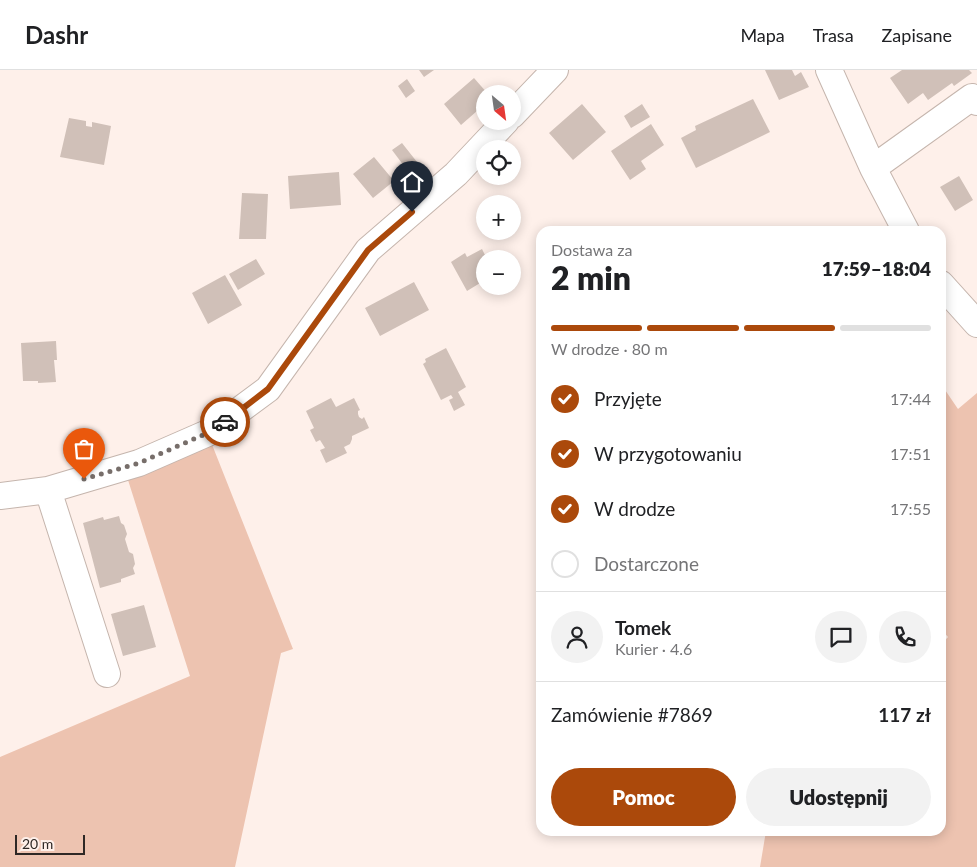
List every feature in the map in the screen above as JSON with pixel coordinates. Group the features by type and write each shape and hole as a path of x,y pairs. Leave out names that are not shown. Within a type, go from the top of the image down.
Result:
{"street":[{"path":"521,106 555,70"},
{"path":"829,70 873,168 903,226"},
{"path":"873,168 972,97 977,102"},
{"path":"0,496 48,490 139,463 210,432 268,389 368,250 456,174 498,130"},
{"path":"946,290 977,324"},
{"path":"48,490 107,674"}],"shaded area":[{"path":"946,391 958,409 977,393 977,867 760,867 765,836 946,836 946,639 948,637 946,635"},
{"path":"211,442 293,649 281,653 235,867 0,867 0,757 190,676 128,480"}],"building":[{"path":"419,70 434,70 424,77"},
{"path":"765,70 792,70 795,76 801,72 809,87 779,100"},
{"path":"902,70 969,70 972,73 954,86 952,83 928,100 923,93 908,104 890,78"},
{"path":"474,78 480,85 476,85 476,112 461,125 444,104"},
{"path":"407,79 415,91 406,98 398,86"},
{"path":"753,99 770,132 696,168 681,138 696,130 695,126"},
{"path":"582,104 606,132 573,160 549,133"},
{"path":"642,104 650,117 631,128 624,116"},
{"path":"69,118 86,121 86,126 92,127 92,122 111,126 104,165 60,157"},
{"path":"651,124 664,145 641,161 646,169 630,180 611,151"},
{"path":"402,143 417,162 407,170 392,150"},
{"path":"374,157 394,181 373,198 353,174"},
{"path":"339,172 341,205 290,209 288,176"},
{"path":"959,176 973,200 955,211 940,187"},
{"path":"242,193 268,194 266,239 239,239"},
{"path":"476,252 476,286 467,291 451,262 465,253 467,257"},
{"path":"256,259 265,274 238,290 229,274"},
{"path":"225,275 242,305 208,324 192,293"},
{"path":"414,282 429,310 380,336 365,308"},
{"path":"56,341 57,360 54,360 56,382 38,383 38,381 23,381 21,343"},
{"path":"446,348 466,387 458,392 465,405 454,411 449,400 453,398 451,395 441,400 423,364 426,362 425,359"},
{"path":"331,398 336,407 354,398 360,410 358,411 359,417 362,419 364,417 369,428 352,436 350,444 344,447 347,453 326,463 320,450 325,448 320,440 316,442 310,430 314,428 306,411"},
{"path":"119,516 127,534 125,539 129,552 133,554 135,574 121,579 121,582 100,588 83,523 103,517 104,520"},
{"path":"144,605 156,647 123,656 111,614"}],"way so far":[{"path":"84,479 139,463 210,432 225,422"}],"route":[{"path":"225,422 268,389 368,250 412,212"}]}
